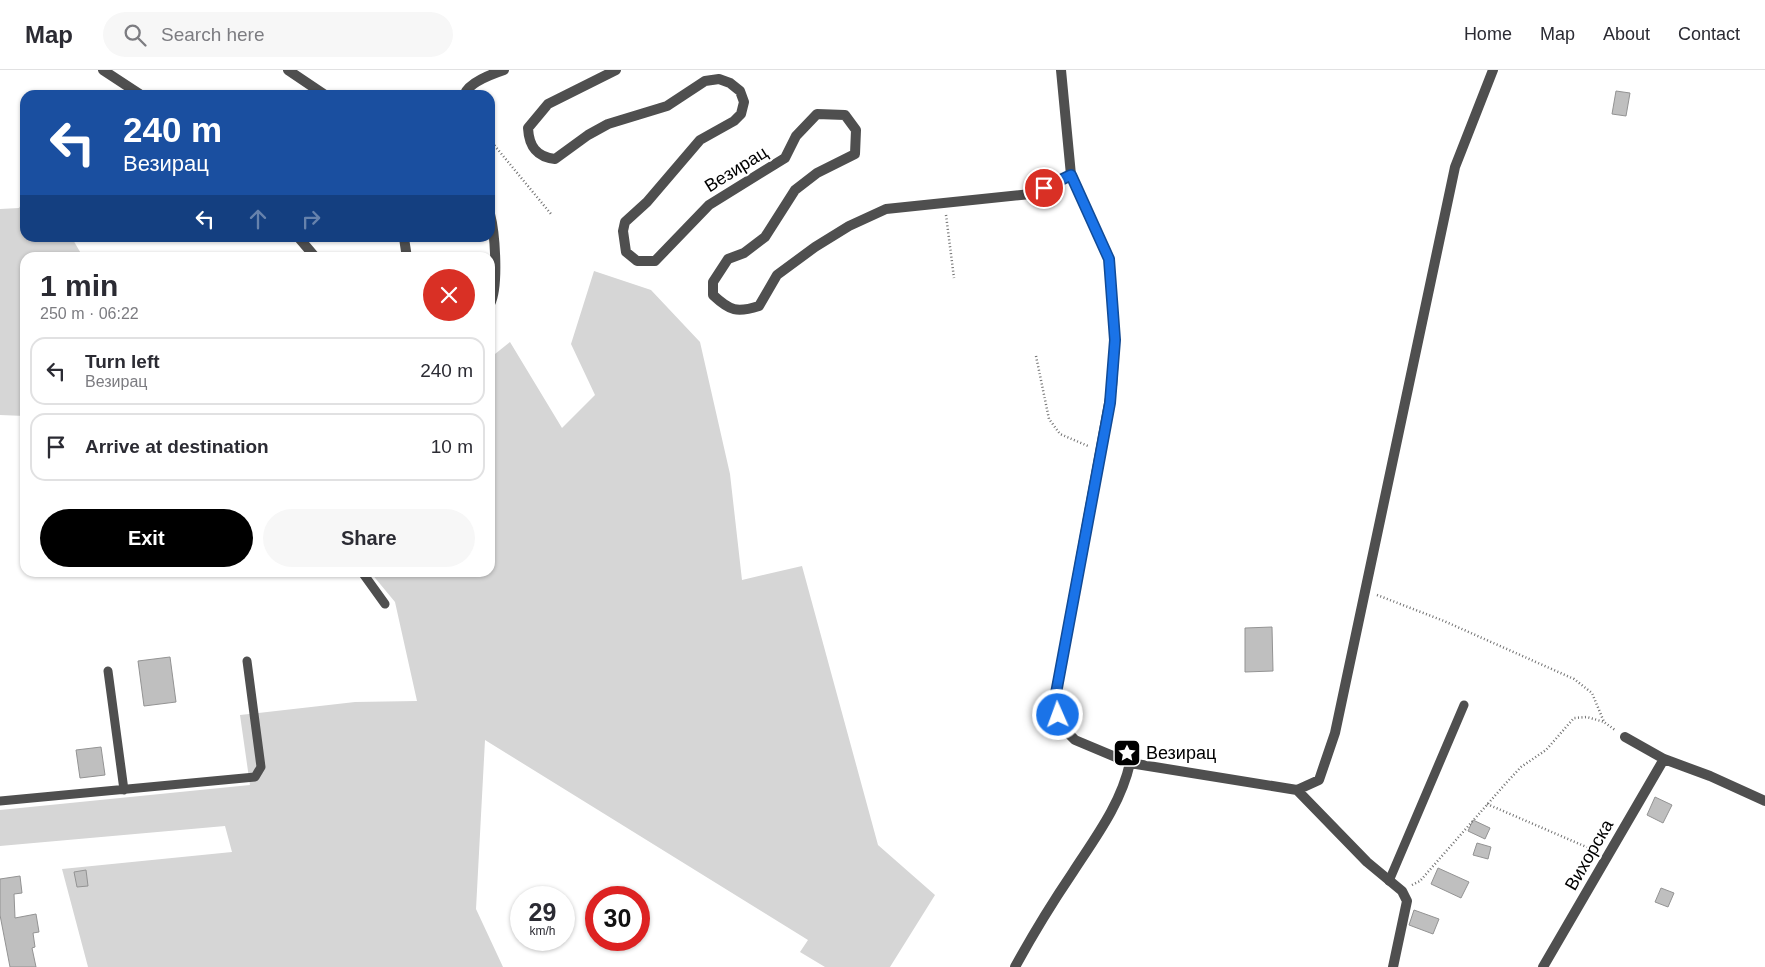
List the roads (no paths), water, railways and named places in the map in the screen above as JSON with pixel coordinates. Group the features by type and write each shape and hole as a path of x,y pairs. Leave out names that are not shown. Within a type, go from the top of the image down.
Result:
{"street":[{"path":"103,70 133,90"},
{"path":"288,70 318,90"},
{"path":"466,90 489,75 504,70"},
{"name":"Везирац","path":"616,70 548,104 528,128 529,142 534,150 544,158 555,158 588,135 608,124 667,106 704,81 719,79 730,83 740,91 744,102 741,114 734,121 700,140 647,202 625,222 623,231 626,252 637,261 655,261 709,205 785,158 796,136 817,114 845,115 856,130 855,154 817,173 795,190 765,236 744,253 728,258 712,282 712,295 722,304 740,312 759,306 777,275 815,247 849,226 886,209 1031,194 1071,175"},
{"path":"1061,70 1071,175 1109,259 1115,340 1112,387 1102,450 1054,704 1061,726 1075,740 1130,764 1297,790 1318,780 1326,764 1335,733 1454,167 1493,70"},
{"path":"302,242 311,252"},
{"path":"1625,736 1664,759 1710,776 1765,801"},
{"name":"Вихорска","path":"1543,967 1664,759"},
{"path":"1015,967 1033,935 1103,828 1127,777 1130,764"},
{"path":"1297,790 1367,862 1402,891 1406,901 1393,967"}],"lane":[{"path":"366,577 385,604"},
{"path":"0,801 255,777 261,767 247,661"},
{"path":"108,671 124,790"},
{"path":"1389,881 1464,705"}],"place":[{"name":"Везирац","path":"1127,753"}]}
